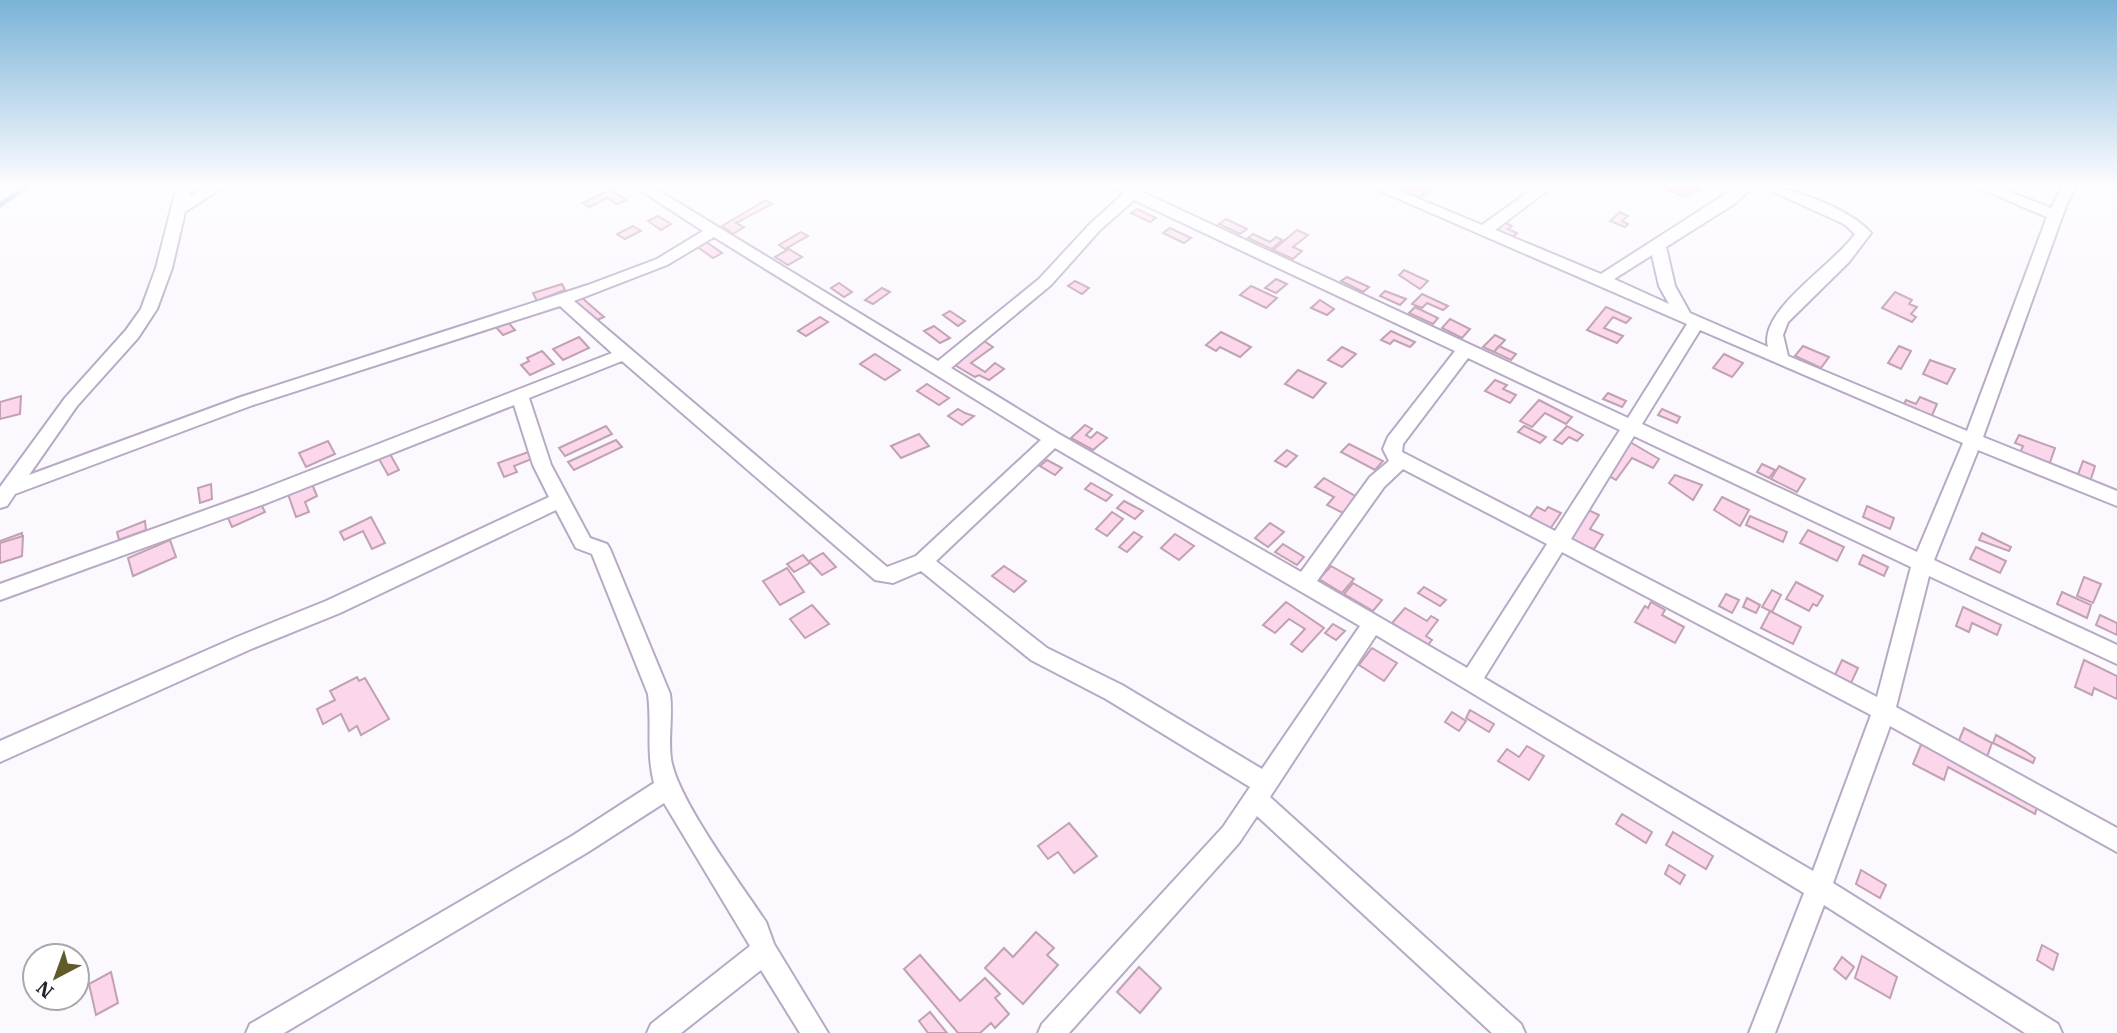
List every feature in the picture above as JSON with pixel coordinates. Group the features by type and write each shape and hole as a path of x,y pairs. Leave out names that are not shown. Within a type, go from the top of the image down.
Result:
{"street":[{"path":"5,495 71,402 132,334 149,309 172,234"},
{"path":"5,495 247,401 642,271 707,234"},
{"path":"718,234 1054,439 1373,623 1819,888 2049,1033"},
{"path":"939,369 1045,282 1088,234"},
{"path":"1225,234 1464,351 2117,655"},
{"path":"1488,234 1602,280 1861,395 2117,499"},
{"path":"1602,280 1678,234"},
{"path":"1781,359 1775,334 1779,325 1798,301 1828,275 1862,234"},
{"path":"1762,1033 1819,888 1883,711 1910,622 1922,564 1973,440 2049,234"},
{"path":"1658,247 1667,286 1690,319"},
{"path":"562,299 622,355 795,495 882,574 893,575 923,561 1054,439"},
{"path":"1471,681 1509,625 1630,427 1690,319"},
{"path":"1464,351 1394,442 1392,449 1401,460 1883,711 2117,841"},
{"path":"0,592 260,498 622,355"},
{"path":"520,394 542,465 583,543 600,549 659,694 659,757 667,788 757,931 764,951 815,1033"},
{"path":"1303,584 1377,482 1401,460"},
{"path":"0,752 244,643 333,607 561,500"},
{"path":"923,561 946,583 1039,654 1114,692 1261,791 1512,1033"},
{"path":"1051,1033 1215,856 1373,623"},
{"path":"259,1033 580,844 667,788"},
{"path":"660,1033 764,951"}],"building":[{"path":"617,234 635,234 625,239"},
{"path":"797,234 808,236 785,249 779,245"},
{"path":"1166,234 1183,234 1191,238 1184,243"},
{"path":"1253,234 1270,242 1276,237 1282,240 1272,249 1248,238"},
{"path":"1292,234 1308,235 1293,247 1302,251 1293,259 1273,250"},
{"path":"705,241 722,253 713,258 696,246"},
{"path":"789,249 802,257 788,265 775,257"},
{"path":"1404,270 1428,281 1420,289 1399,275"},
{"path":"1347,277 1369,287 1363,292 1341,281"},
{"path":"1276,279 1287,284 1276,293 1265,288"},
{"path":"1075,281 1089,288 1082,294 1068,286"},
{"path":"839,283 852,292 844,297 831,288"},
{"path":"562,284 565,290 537,301 533,293"},
{"path":"1251,286 1277,298 1266,308 1240,295"},
{"path":"882,288 890,292 873,304 865,300"},
{"path":"1385,291 1406,299 1400,305 1380,296"},
{"path":"1895,292 1912,300 1909,304 1917,307 1911,314 1916,317 1912,322 1882,308"},
{"path":"1422,294 1448,306 1443,310 1427,303 1422,308 1412,304"},
{"path":"581,297 604,317 595,321 572,302"},
{"path":"1320,300 1334,309 1327,315 1311,308"},
{"path":"1415,307 1438,318 1433,324 1409,313"},
{"path":"1606,307 1631,318 1626,323 1613,317 1604,328 1623,336 1617,343 1587,330"},
{"path":"950,311 965,321 958,326 943,315"},
{"path":"820,317 828,322 806,336 798,331"},
{"path":"505,319 515,330 503,335 493,324"},
{"path":"1450,319 1470,329 1462,338 1442,328"},
{"path":"934,326 950,338 940,343 924,331"},
{"path":"1391,331 1415,342 1410,347 1394,340 1390,344 1381,340"},
{"path":"1221,332 1251,347 1240,357 1220,347 1216,351 1206,345"},
{"path":"1495,335 1505,340 1494,352 1483,347"},
{"path":"579,337 589,348 563,360 553,349"},
{"path":"984,341 993,347 971,363 985,372 995,363 1004,369 989,380 979,375 975,377 953,364"},
{"path":"1499,346 1516,354 1511,360 1494,352"},
{"path":"1803,346 1829,357 1821,368 1795,356"},
{"path":"1899,346 1911,351 1901,369 1888,363"},
{"path":"1342,347 1356,354 1342,367 1328,360"},
{"path":"542,351 554,364 530,375 521,365 529,361 527,358"},
{"path":"875,354 900,370 885,380 860,364"},
{"path":"1724,354 1743,363 1732,377 1713,368"},
{"path":"1930,360 1955,369 1947,384 1923,374"},
{"path":"1298,370 1326,383 1313,398 1285,384"},
{"path":"1495,380 1507,385 1503,389 1516,395 1510,403 1485,391"},
{"path":"927,384 949,398 939,405 917,391"},
{"path":"1608,393 1626,401 1622,407 1603,399"},
{"path":"21,396 20,414 0,419 0,402"},
{"path":"1920,397 1937,404 1930,420 1902,408 1906,400 1916,404"},
{"path":"1539,400 1572,417 1566,424 1545,413 1532,427 1520,421"},
{"path":"958,409 974,416 962,425 948,416"},
{"path":"1662,409 1680,417 1677,423 1658,415"},
{"path":"1085,425 1092,429 1086,435 1091,438 1097,432 1107,438 1093,450 1071,438"},
{"path":"606,426 612,434 565,456 559,448"},
{"path":"1524,426 1546,437 1540,443 1518,432"},
{"path":"1567,426 1583,435 1577,441 1569,437 1562,444 1554,440"},
{"path":"919,434 929,446 901,458 891,446"},
{"path":"2019,435 2055,448 2049,465 2020,453 2023,446 2015,443"},
{"path":"616,440 622,447 574,470 568,462"},
{"path":"328,441 335,454 306,467 299,453"},
{"path":"1630,442 1659,459 1653,468 1632,458 1616,480 1605,474"},
{"path":"1349,444 1383,461 1375,470 1341,452"},
{"path":"1287,450 1297,456 1286,467 1275,461"},
{"path":"531,451 534,458 514,466 517,472 504,477 498,463"},
{"path":"390,454 399,470 388,475 379,459"},
{"path":"1047,460 1062,468 1055,475 1040,466"},
{"path":"2083,461 2095,466 2090,482 2077,477"},
{"path":"1762,464 1775,470 1769,478 1757,472"},
{"path":"1779,466 1805,479 1797,492 1771,479"},
{"path":"1675,475 1702,485 1693,500 1669,483"},
{"path":"1324,478 1357,497 1343,513 1327,505 1334,497 1315,487"},
{"path":"1091,483 1112,495 1106,501 1085,489"},
{"path":"211,484 212,499 200,503 198,488"},
{"path":"312,484 317,496 305,502 309,512 296,517 288,494"},
{"path":"1722,497 1749,510 1740,526 1714,510"},
{"path":"1124,501 1143,511 1135,519 1117,508"},
{"path":"261,504 265,512 232,527 228,518"},
{"path":"1867,506 1894,518 1890,529 1863,517"},
{"path":"1537,507 1545,511 1548,507 1561,513 1550,529 1529,518"},
{"path":"1584,508 1599,515 1590,529 1603,535 1594,549 1565,539"},
{"path":"1112,512 1123,519 1107,536 1096,529"},
{"path":"1750,516 1787,532 1783,542 1746,525"},
{"path":"371,517 385,543 372,549 363,531 344,540 340,532"},
{"path":"145,521 146,530 119,540 117,532"},
{"path":"1270,523 1284,532 1268,547 1255,538"},
{"path":"1808,530 1844,547 1837,561 1800,543"},
{"path":"1134,532 1142,537 1127,552 1119,547"},
{"path":"22,533 22,556 0,563 0,541"},
{"path":"1982,533 2011,547 2009,551 1979,540"},
{"path":"1175,534 1194,546 1179,560 1161,548"},
{"path":"23,536 22,556 0,563 0,543"},
{"path":"170,540 176,557 133,576 128,558"},
{"path":"1283,544 1304,557 1297,565 1275,552"},
{"path":"1976,547 2006,561 2000,573 1970,559"},
{"path":"823,553 836,567 822,575 809,561"},
{"path":"803,555 810,563 794,572 787,564"},
{"path":"1863,555 1888,567 1884,576 1859,564"},
{"path":"1004,566 1026,581 1014,592 992,576"},
{"path":"1331,566 1354,579 1342,593 1319,579"},
{"path":"787,568 804,592 780,605 763,581"},
{"path":"2084,577 2101,584 2093,603 2077,596"},
{"path":"1796,582 1823,596 1817,606 1813,604 1809,611 1786,599"},
{"path":"1353,583 1382,600 1373,611 1344,594"},
{"path":"1424,587 1446,600 1440,606 1418,593"},
{"path":"1772,590 1781,595 1772,612 1762,607"},
{"path":"2062,592 2091,605 2087,618 2057,604"},
{"path":"1726,594 1739,600 1732,613 1719,606"},
{"path":"1747,598 1760,605 1756,613 1743,607"},
{"path":"1286,602 1324,628 1302,652 1291,644 1305,629 1289,619 1275,633 1263,625"},
{"path":"1651,602 1665,610 1662,615 1684,627 1675,643 1635,622 1645,606 1648,608"},
{"path":"812,605 829,624 805,638 790,619"},
{"path":"1963,607 2001,625 1997,635 1972,623 1969,632 1956,626"},
{"path":"1405,608 1427,621 1431,616 1438,620 1426,636 1432,640 1428,645 1392,623"},
{"path":"1770,611 1801,627 1793,644 1761,628"},
{"path":"2100,615 2117,623 2117,635 2096,625"},
{"path":"1333,624 1345,631 1336,640 1325,633"},
{"path":"1372,648 1397,663 1384,681 1359,665"},
{"path":"1842,660 1858,668 1851,683 1835,675"},
{"path":"2084,660 2117,676 2117,699 2094,688 2092,695 2075,687"},
{"path":"357,677 359,681 365,678 389,719 361,735 357,726 349,731 341,714 323,724 317,709 335,700 330,691"},
{"path":"1470,710 1494,724 1489,732 1466,718"},
{"path":"1452,712 1466,721 1459,731 1445,722"},
{"path":"1964,728 1992,743 1984,765 1955,750"},
{"path":"1996,735 2035,758 2033,763 1993,743"},
{"path":"1923,740 2039,801 2035,814 1948,767 1944,780 1913,764"},
{"path":"1527,746 1544,756 1529,780 1498,761 1507,749 1519,757"},
{"path":"1622,814 1652,832 1646,843 1616,824"},
{"path":"1069,823 1097,856 1074,873 1058,852 1048,859 1038,846"},
{"path":"1673,832 1713,856 1706,869 1666,845"},
{"path":"1669,865 1685,875 1680,884 1665,874"},
{"path":"1861,870 1886,885 1880,898 1856,884"},
{"path":"1036,932 1054,948 1047,955 1058,965 1023,1004 985,968 1004,948 1013,957"},
{"path":"2042,945 2058,954 2053,970 2037,960"},
{"path":"920,955 960,1001 985,978 1000,994 995,998 1009,1014 995,1028 991,1023 980,1033 958,1033 904,969"},
{"path":"1862,956 1897,977 1890,998 1855,978"},
{"path":"1842,957 1854,967 1846,979 1834,969"},
{"path":"1139,967 1161,988 1140,1013 1117,992"},
{"path":"111,972 118,1003 96,1015 91,983"},
{"path":"930,1012 947,1033 928,1033 919,1021"}]}
